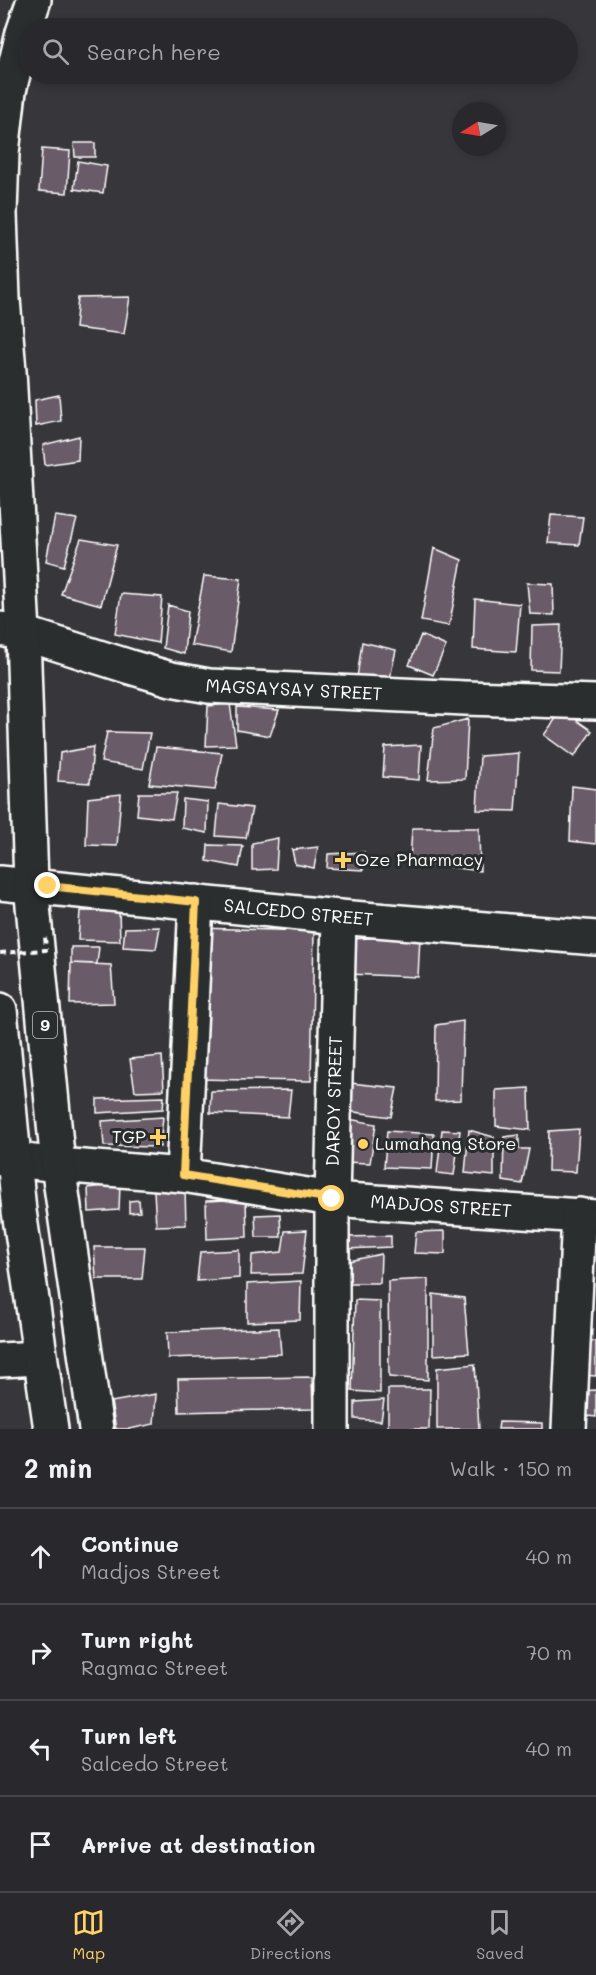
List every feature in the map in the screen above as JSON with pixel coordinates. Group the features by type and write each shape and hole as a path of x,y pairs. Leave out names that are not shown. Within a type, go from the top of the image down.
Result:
{"main road":[{"name":"9","path":"28,18 34,0"},
{"name":"9","path":"18,54 9,91 2,153 0,204 3,299 10,383 11,631 16,884 96,1429"},
{"name":"MAGSAYSAY STREET","path":"11,631 140,670 209,686 454,698 596,702"},
{"name":"SALCEDO STREET","path":"16,884 339,917 596,938"},
{"path":"183,1175 196,902"},
{"name":"DAROY STREET","path":"333,1429 332,1199 339,917"},
{"path":"0,1010 7,1158 19,1211 51,1429"},
{"name":"MADJOS STREET","path":"7,1158 58,1165 183,1175 332,1199 587,1216"},
{"path":"569,1429 587,1216"},
{"path":"0,1360 40,1358"}],"path":[{"path":"0,953 46,950 45,936"}],"building":[{"path":"74,143 95,143 95,157 75,157"},
{"path":"42,149 70,151 67,193 39,191"},
{"path":"78,161 107,166 103,193 74,189"},
{"path":"130,297 124,334 75,328 78,298"},
{"path":"59,395 61,421 36,426 35,400"},
{"path":"79,436 78,460 45,465 43,445"},
{"path":"551,515 583,517 579,545 548,543"},
{"path":"55,516 77,519 64,566 46,561"},
{"path":"81,539 117,545 101,605 61,594"},
{"path":"434,548 462,560 449,626 421,621"},
{"path":"204,576 241,579 231,652 191,645"},
{"path":"527,583 553,584 554,615 530,614"},
{"path":"121,594 162,597 158,643 115,634"},
{"path":"475,599 520,604 516,652 473,649"},
{"path":"168,605 188,611 184,654 163,648"},
{"path":"561,625 559,671 531,670 532,626"},
{"path":"421,635 446,646 433,675 409,665"},
{"path":"362,642 396,650 389,683 357,678"},
{"path":"230,704 236,745 206,746 208,706"},
{"path":"237,707 279,710 270,736 237,730"},
{"path":"562,710 592,731 574,757 544,735"},
{"path":"468,719 465,779 428,780 434,728"},
{"path":"107,732 150,733 143,769 101,762"},
{"path":"421,745 419,780 383,777 385,747"},
{"path":"93,747 90,783 58,781 60,753"},
{"path":"156,747 222,753 215,790 149,784"},
{"path":"519,753 515,811 477,810 480,756"},
{"path":"572,786 596,789 596,844 570,841"},
{"path":"139,793 177,793 172,819 137,815"},
{"path":"121,794 117,846 86,845 88,798"},
{"path":"183,799 208,802 207,833 182,828"},
{"path":"219,804 252,808 246,838 216,836"},
{"path":"412,828 479,828 480,871 410,862"},
{"path":"278,838 276,869 252,870 252,843"},
{"path":"208,845 243,846 239,867 207,861"},
{"path":"318,847 314,868 295,864 292,850"},
{"path":"364,852 363,870 327,868 328,854"},
{"path":"80,911 119,911 120,941 78,940"},
{"path":"160,927 156,949 123,947 125,928"},
{"path":"197,928 314,931 311,1081 195,1079"},
{"path":"420,936 418,977 349,974 349,939"},
{"path":"71,947 99,947 97,964 71,963"},
{"path":"71,963 111,965 114,1003 70,1004"},
{"path":"463,1021 461,1100 435,1101 436,1025"},
{"path":"162,1056 164,1090 135,1091 130,1059"},
{"path":"350,1083 397,1088 391,1117 347,1111"},
{"path":"529,1088 530,1130 496,1126 496,1090"},
{"path":"291,1090 288,1117 210,1113 211,1091"},
{"path":"164,1097 163,1109 97,1113 97,1099"},
{"path":"163,1117 160,1147 104,1146 102,1121"},
{"path":"343,1118 376,1124 370,1163 341,1162"},
{"path":"579,1129 576,1172 548,1171 549,1131"},
{"path":"442,1130 460,1131 454,1175 437,1173"},
{"path":"469,1130 494,1137 494,1176 465,1173"},
{"path":"387,1131 434,1134 432,1169 384,1167"},
{"path":"519,1135 519,1149 529,1149 522,1184 503,1181 504,1137"},
{"path":"120,1184 119,1210 89,1212 88,1188"},
{"path":"185,1190 186,1225 156,1226 154,1191"},
{"path":"246,1199 247,1237 207,1239 206,1201"},
{"path":"139,1200 140,1212 129,1213 129,1201"},
{"path":"280,1214 281,1237 256,1237 255,1215"},
{"path":"307,1230 302,1274 251,1275 252,1255 282,1252 285,1231"},
{"path":"445,1231 445,1254 414,1253 416,1232"},
{"path":"391,1236 391,1247 346,1249 345,1237"},
{"path":"94,1247 145,1247 142,1279 96,1279"},
{"path":"239,1250 239,1278 197,1281 200,1252"},
{"path":"381,1254 380,1283 349,1283 349,1261"},
{"path":"428,1279 428,1380 389,1377 388,1281"},
{"path":"301,1281 300,1320 247,1322 247,1284"},
{"path":"433,1294 464,1298 469,1353 433,1355"},
{"path":"355,1300 380,1301 380,1393 352,1391"},
{"path":"279,1328 281,1354 168,1358 167,1332"},
{"path":"587,1341 596,1341 596,1376 583,1375"},
{"path":"475,1364 479,1429 437,1429 437,1368"},
{"path":"312,1377 313,1409 179,1412 178,1379"},
{"path":"388,1389 430,1389 429,1429 388,1429"},
{"path":"596,1390 596,1417 577,1415 580,1391"},
{"path":"156,1394 154,1424 116,1429 111,1402"},
{"path":"384,1400 381,1421 355,1419 355,1402"},
{"path":"499,1422 542,1423 542,1429 498,1429"}],"place":[{"name":"Oze Pharmacy","path":"343,860"},
{"name":"TGP","path":"158,1137"},
{"name":"Lumahang Store","path":"363,1144"}],"route":[{"path":"48,886 196,902 183,1175 332,1199"}]}
